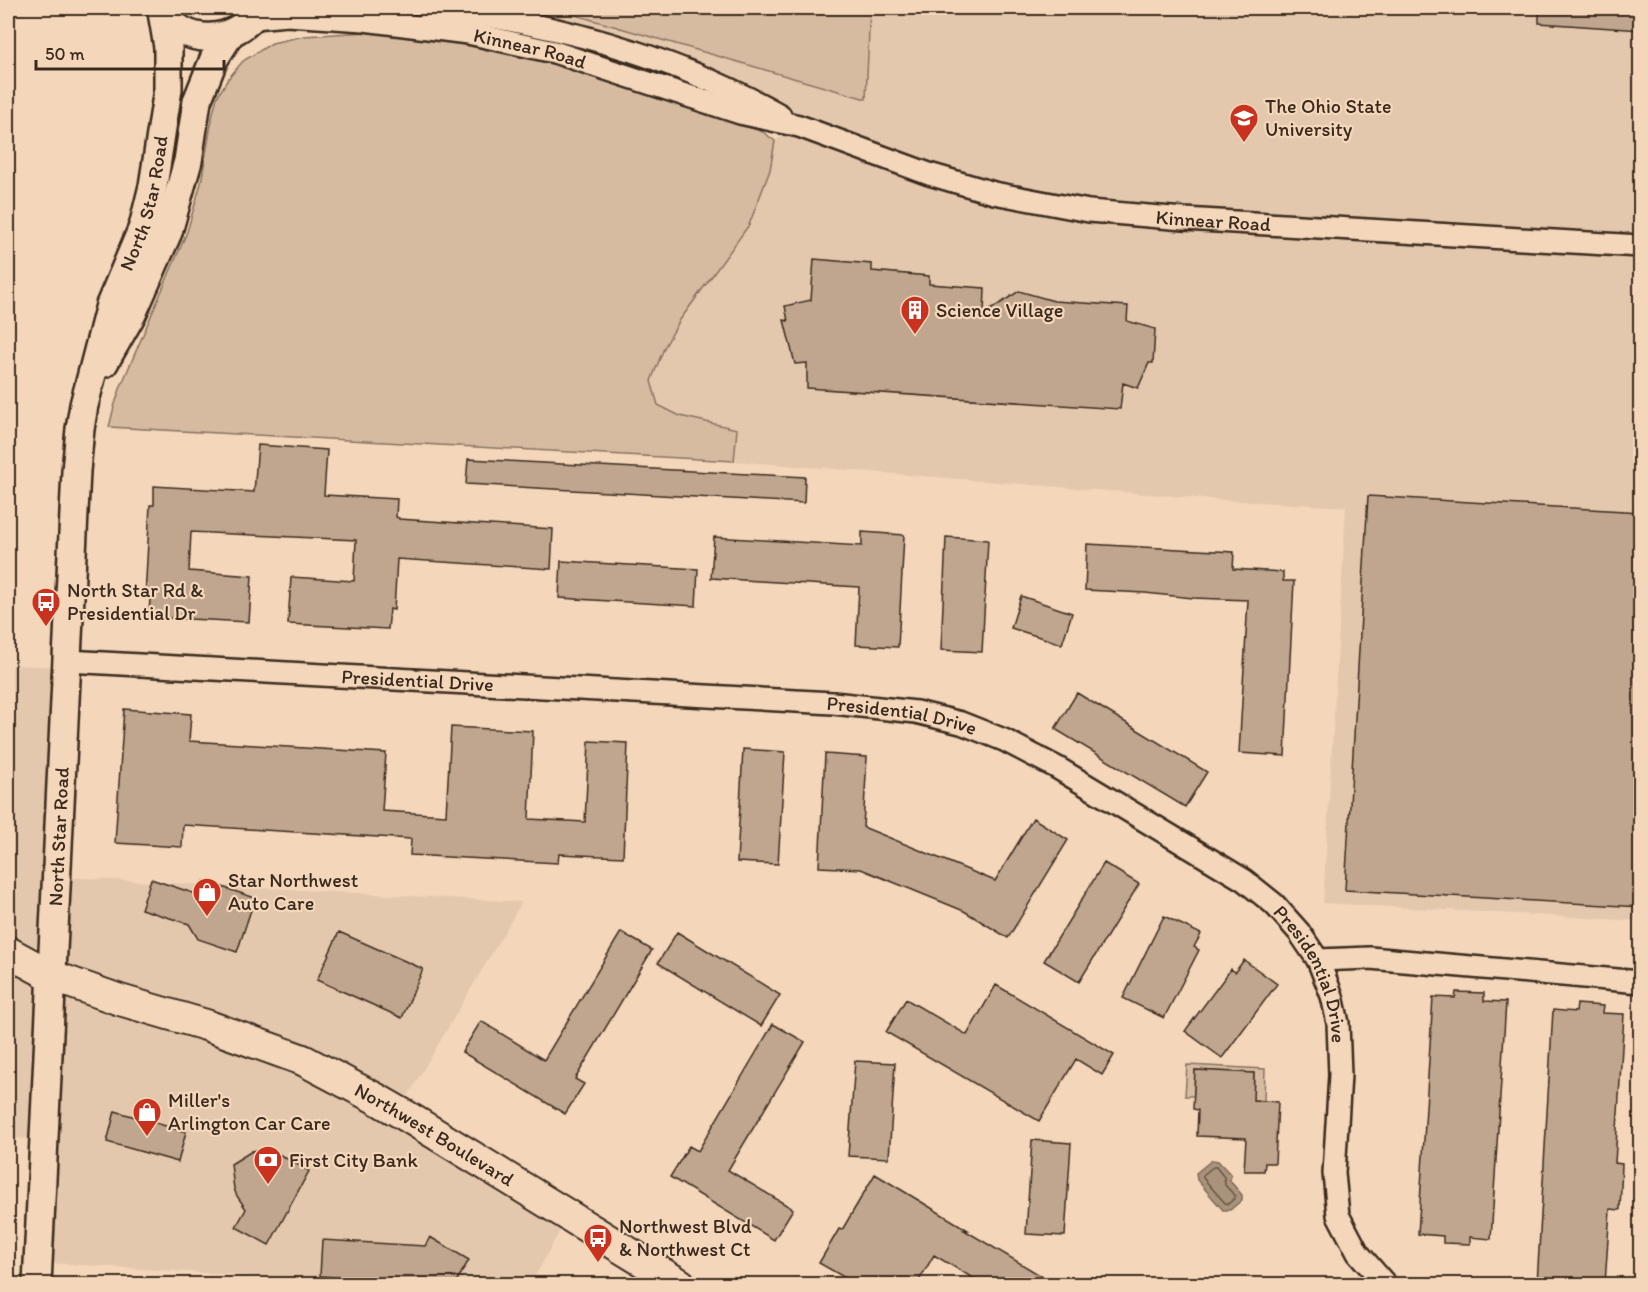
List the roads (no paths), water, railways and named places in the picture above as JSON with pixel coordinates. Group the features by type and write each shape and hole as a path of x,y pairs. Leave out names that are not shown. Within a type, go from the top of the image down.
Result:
{"main road":[{"name":"Northwest Boulevard","path":"8,952 52,976 120,1000 206,1025 303,1060 399,1112 667,1281"}],"street":[{"name":"Kinnear Road","path":"427,8 472,13 567,32 666,62 746,96 799,126 895,163 994,193 1089,211 1184,219 1641,246"},
{"path":"161,10 175,26 192,34 211,38 230,34 243,27 257,13"},
{"name":"North Star Road","path":"37,1284 76,471 80,429 110,305 143,227 153,186 168,89 168,47 161,10"},
{"name":"Kinnear Road","path":"257,13 364,20 468,33 554,52 740,113 799,126"},
{"name":"North Star Road","path":"90,387 132,314 168,232 188,161 197,101 214,60 230,34"},
{"name":"Presidential Drive","path":"67,661 833,703 916,712 961,723 1026,751 1244,880 1274,904 1299,932 1318,960 1332,996 1338,1023 1340,1075 1334,1173 1338,1215 1358,1253 1385,1284"},
{"path":"1318,960 1370,958 1641,982"}],"water":[{"path":"1212,1160 1218,1161 1231,1175 1230,1181 1242,1195 1242,1200 1230,1210 1223,1210 1197,1180 1196,1173"}],"place":[{"name":"The Ohio State University","path":"1244,144"},
{"name":"Science Village","path":"915,336"},
{"name":"North Star Rd & Presidential Dr","path":"46,628"},
{"name":"Star Northwest Auto Care","path":"207,918"},
{"name":"Miller's Arlington Car Care","path":"147,1138"},
{"name":"First City Bank","path":"268,1186"},
{"name":"Northwest Blvd & Northwest Ct","path":"598,1264"}]}
